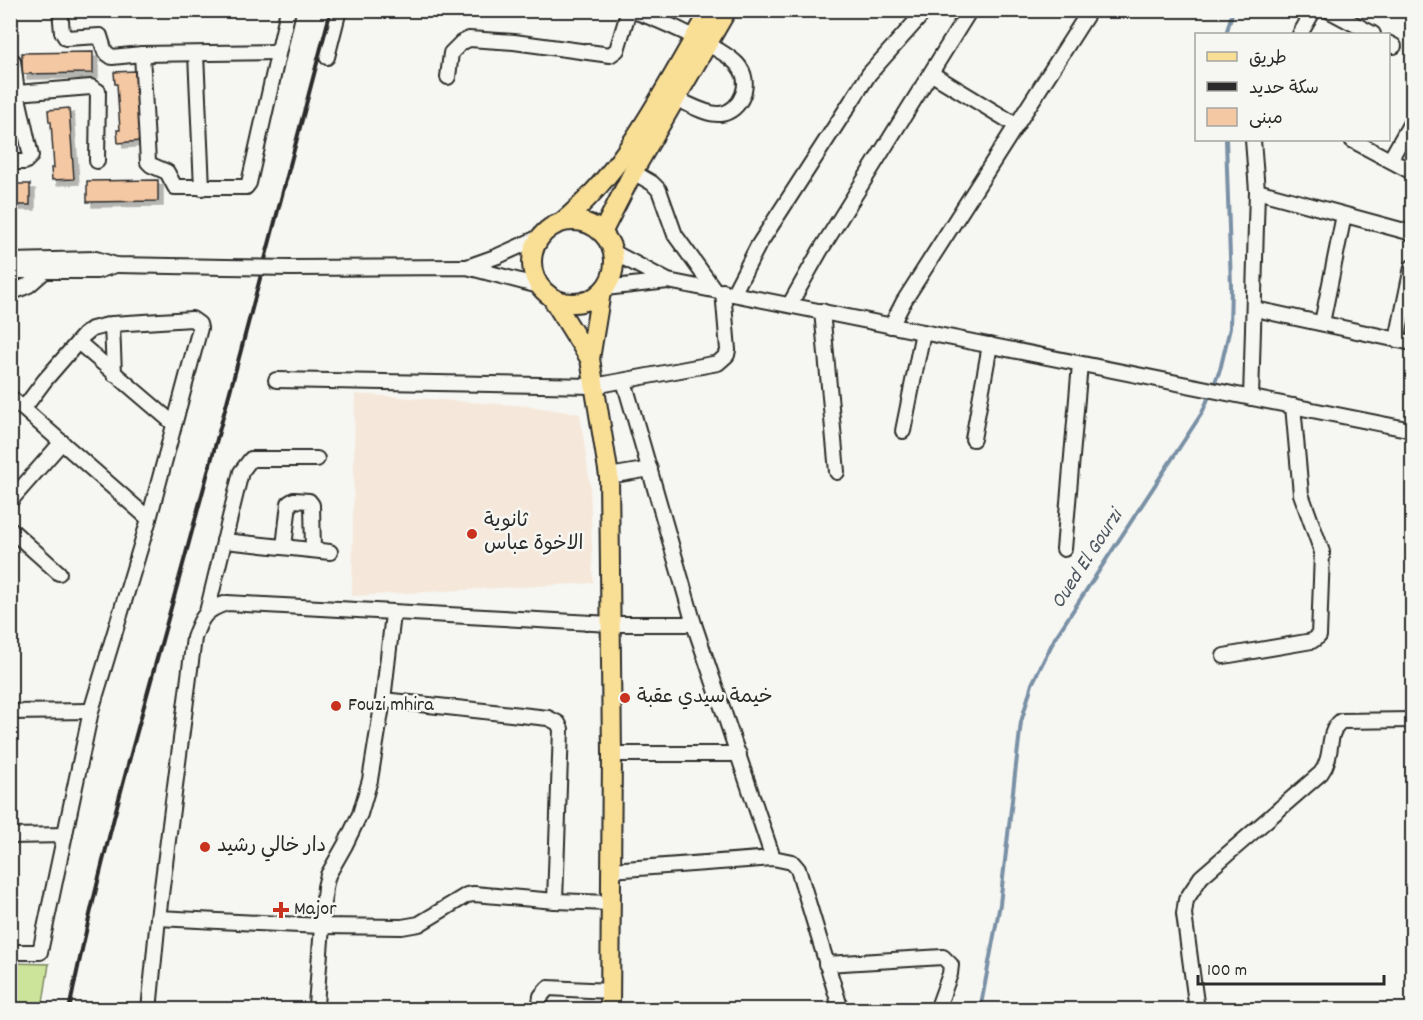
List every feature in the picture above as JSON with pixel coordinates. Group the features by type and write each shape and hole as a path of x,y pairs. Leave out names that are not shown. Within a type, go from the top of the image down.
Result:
{"main road":[{"path":"602,233 633,172 676,99 701,41 711,10"},
{"path":"590,359 532,270 532,252 540,237 550,228 562,222 597,190 617,165 701,41 727,10"},
{"path":"562,222 577,221 591,225 602,233 613,252 614,264 611,277 603,290 590,359 609,476 612,754 610,1010"},
{"path":"545,292 572,303 592,298 603,290"}],"street":[{"path":"60,10 62,32 66,38 100,36 105,52 112,57 142,54 278,52"},
{"path":"142,54 148,162 167,172 175,187 246,187 288,10"},
{"path":"327,57 339,10"},
{"path":"723,291 758,246 869,74 926,10"},
{"path":"790,304 820,251 970,10"},
{"path":"891,326 904,301 1090,10"},
{"path":"1301,33 1314,10"},
{"path":"1328,10 1371,33"},
{"path":"448,77 451,53 469,39 514,42 610,55 617,50 635,11 701,41 740,67 746,82 744,94 730,110 718,114 676,99"},
{"path":"196,54 202,188"},
{"path":"10,60 13,61 17,93 31,156 25,162 10,162"},
{"path":"932,74 1016,125"},
{"path":"17,93 96,88 98,91 97,161"},
{"path":"1390,160 1413,121"},
{"path":"1251,398 1257,191 1253,141"},
{"path":"1354,141 1413,172"},
{"path":"276,380 594,386 724,360 728,350 723,291 675,235 659,190 633,172"},
{"path":"1257,191 1413,233"},
{"path":"1322,323 1344,215"},
{"path":"467,267 540,237"},
{"path":"613,252 668,281 1293,406 1412,432"},
{"path":"16,266 96,259 116,265 290,268 467,267 545,292"},
{"path":"16,266 45,271 97,271 116,265"},
{"path":"12,294 16,266"},
{"path":"1397,340 1413,267"},
{"path":"12,294 29,285 45,271"},
{"path":"603,290 668,281"},
{"path":"1255,309 1413,343"},
{"path":"822,311 837,472"},
{"path":"10,952 40,952 91,711 149,519 200,328 199,324 192,319 112,324 92,329 45,380 24,408"},
{"path":"112,324 114,374"},
{"path":"903,431 923,332"},
{"path":"78,342 174,424"},
{"path":"973,439 990,345"},
{"path":"1064,549 1080,364"},
{"path":"624,381 694,624 773,858"},
{"path":"10,397 149,519"},
{"path":"1224,656 1312,641 1319,636 1322,552 1300,494 1293,406"},
{"path":"10,501 62,442"},
{"path":"207,612 241,472 251,459 317,459"},
{"path":"609,476 650,469"},
{"path":"284,547 289,503 294,500 309,501 312,505 313,550"},
{"path":"10,529 59,573"},
{"path":"224,541 330,552"},
{"path":"149,1010 158,918 194,638 200,621 213,607 227,603 393,614 611,624 694,624"},
{"path":"316,1005 325,887 328,875 360,814 370,780 383,700 393,614"},
{"path":"383,700 548,718 558,723 561,729 555,901"},
{"path":"10,712 91,711"},
{"path":"1197,1010 1184,914 1186,900 1201,877 1321,772 1329,758 1331,735 1335,726 1341,721 1413,720"},
{"path":"612,754 739,754"},
{"path":"10,836 65,835"},
{"path":"611,870 773,858 789,860 798,869 842,1010"},
{"path":"158,918 321,926 410,926 419,924 467,895 474,894 610,903"},
{"path":"826,963 943,957 951,965 950,974 937,1010"},
{"path":"539,1010 541,996 548,988 610,991"}],"shaded area":[{"name":"ثانوية الاخوة عباس","path":"355,394 529,406 580,414 590,484 593,583 352,596"}],"green space":[{"path":"11,963 49,964 42,1009 11,1009"}],"building":[{"path":"93,52 93,73 22,74 22,53"},
{"path":"135,71 140,141 118,143 117,130 120,130 114,72"},
{"path":"69,108 74,179 52,180 51,168 54,168 48,110"},
{"path":"158,180 158,201 87,202 87,181"},
{"path":"10,184 30,184 30,205 10,205"}],"waterway":[{"name":"Oued El Gourzi","path":"1226,33 1233,10"},
{"name":"Oued El Gourzi","path":"980,1010 1000,904 1021,722 1032,684 1055,638 1202,413 1220,370 1230,328 1231,286 1226,141"}],"railway":[{"path":"69,1010 94,896 123,782 331,10"}],"place":[{"name":"ثانوية الاخوة عباس","path":"472,534"},
{"name":"خيمة سيدي عقبة","path":"625,698"},
{"name":"Fouzi mhira","path":"336,706"},
{"name":"دار خالي رشيد","path":"205,847"},
{"name":"Major","path":"281,910"}]}
